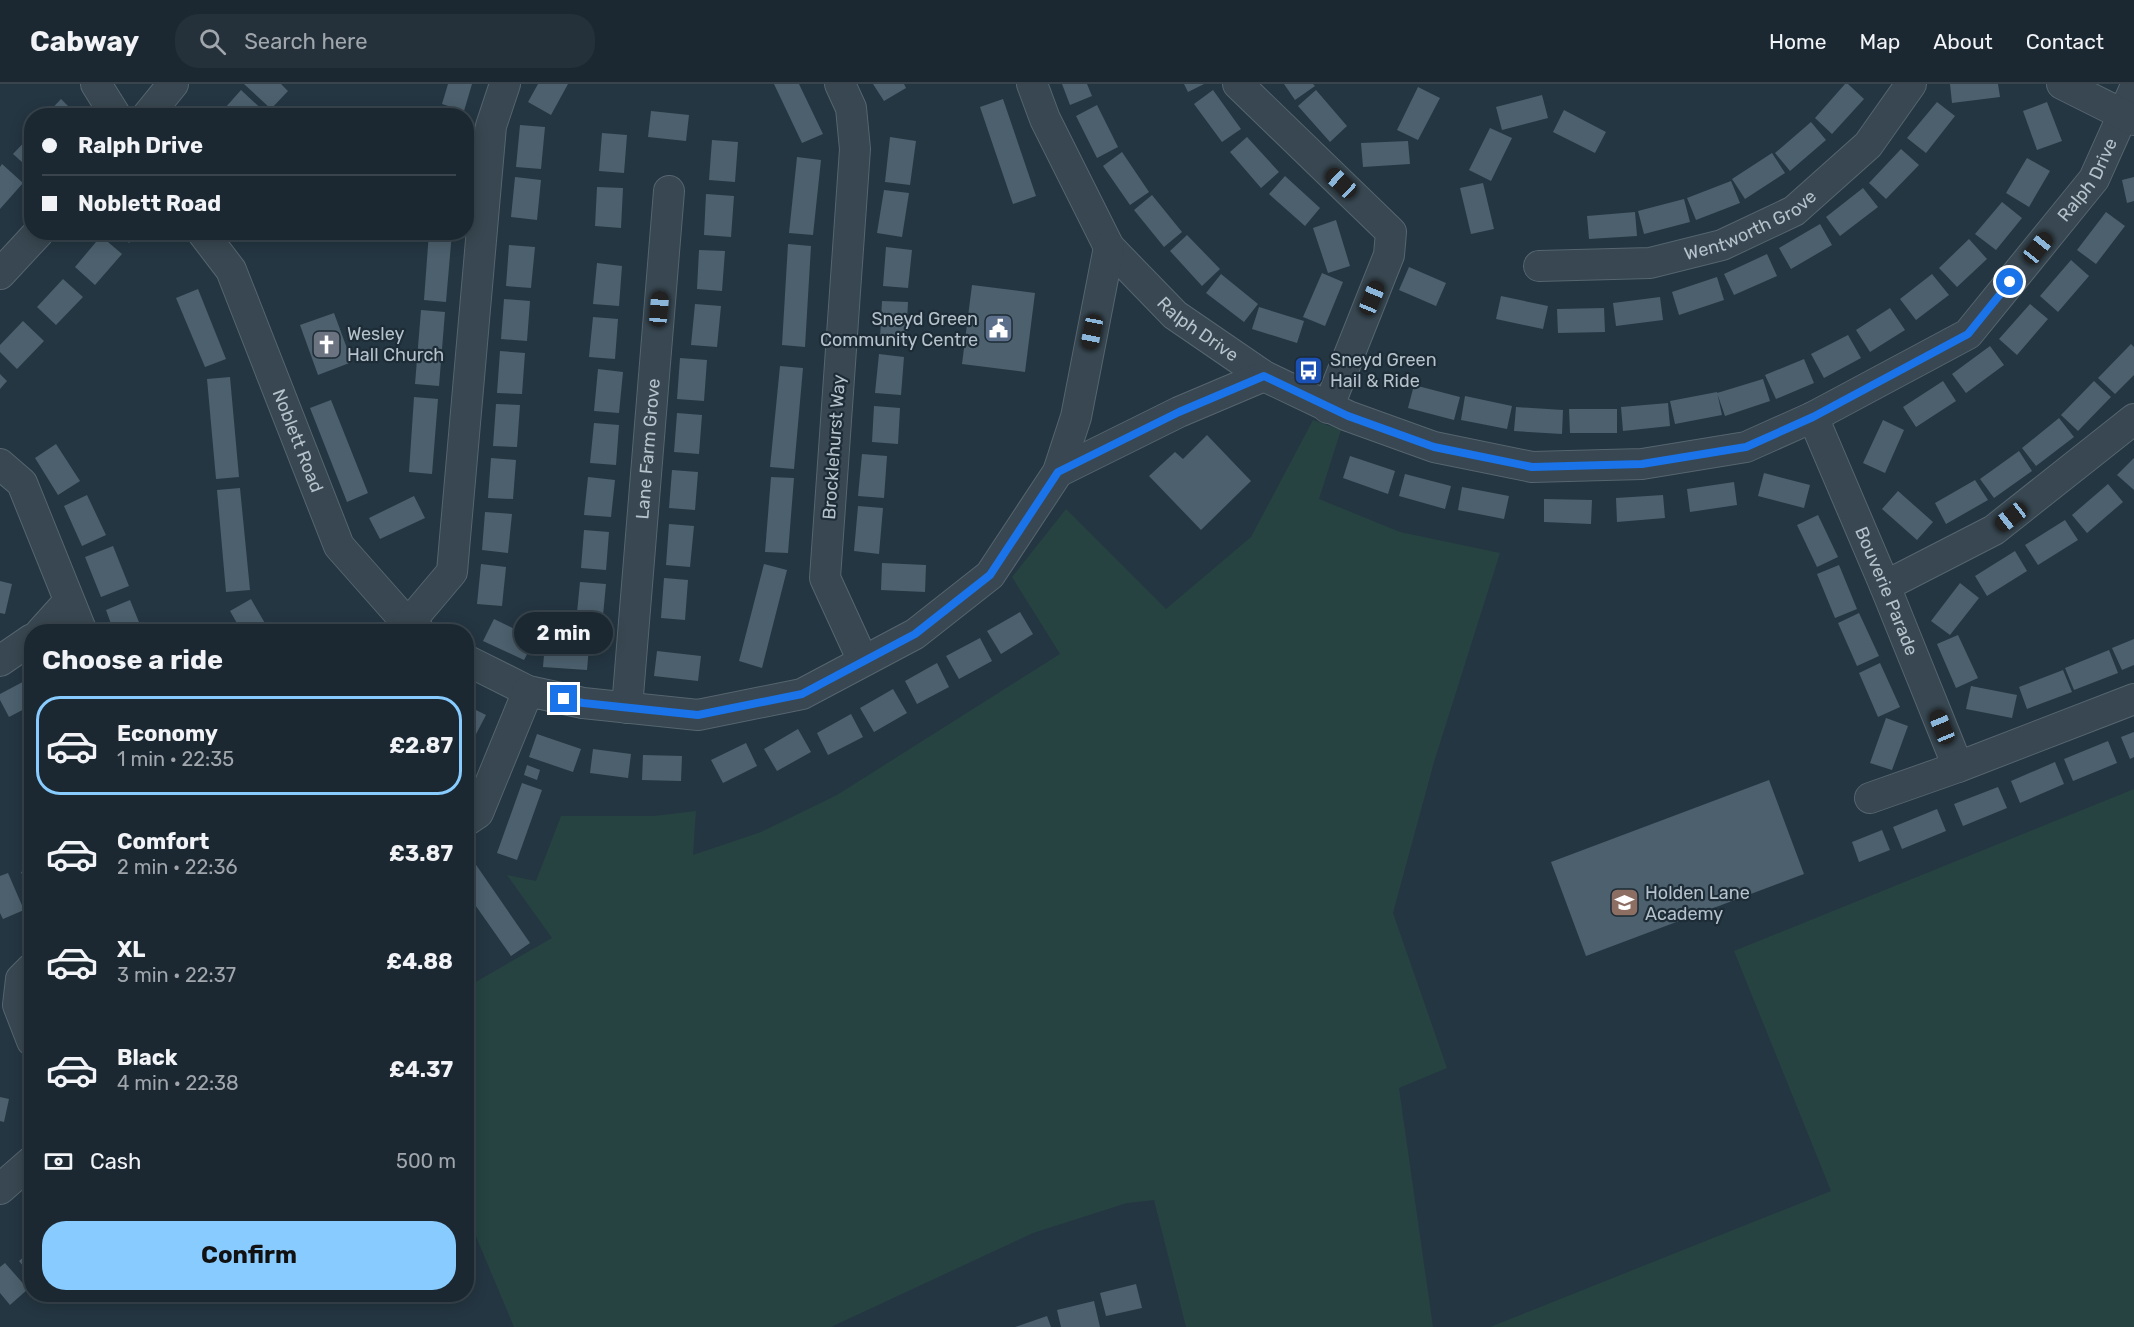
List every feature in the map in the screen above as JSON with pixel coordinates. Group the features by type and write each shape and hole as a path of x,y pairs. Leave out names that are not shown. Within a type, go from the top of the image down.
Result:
{"street":[{"path":"96,84 111,108"},
{"path":"154,108 173,84"},
{"path":"417,624 452,572 491,126 505,84"},
{"name":"Brocklehurst Way","path":"840,84 851,108 855,149 825,578 863,661"},
{"name":"Ralph Drive","path":"1032,84 1045,119 1109,247 1175,315 1264,376 1329,408 1434,447 1532,467 1642,464 1746,447 1813,417 1968,334 2094,179 2130,108"},
{"path":"1238,84 1391,232 1389,255 1329,408"},
{"name":"Wentworth Grove","path":"1539,266 1650,263 1722,244 1794,211 1868,144 1911,84"},
{"path":"2062,84 2130,108"},
{"name":"Lane Farm Grove","path":"627,708 669,191"},
{"path":"0,274 32,240"},
{"name":"Noblett Road","path":"208,240 231,270 339,546 410,624"},
{"path":"474,664 528,691 583,703 698,715 802,694 915,634 990,575 1058,472 1076,417 1109,247"},
{"path":"1058,472 1179,412 1264,376"},
{"name":"Bouverie Parade","path":"1813,417 1885,586 1958,767"},
{"path":"1885,586 1994,530 2134,419"},
{"path":"0,464 22,483 79,624"},
{"path":"48,624 69,601"},
{"path":"0,661 24,644"},
{"path":"474,816 478,813 528,691"},
{"path":"1870,798 1958,767 2134,699"},
{"path":"24,976 21,979 18,1005 24,1020"},
{"path":"0,1189 24,1168"}],"green space":[{"path":"1313,420 1341,430 1319,499 1400,532 1500,553 1434,762 1393,913 1447,1068 1399,1088 1433,1327 1186,1327 1154,1200 1127,1203 1033,1233 831,1327 514,1327 474,1232 474,983 552,938 507,875 536,881 561,816 654,816 696,811 693,855 761,832 837,795 1060,654 1012,577 1066,509 1166,609 1251,537"},
{"path":"2134,789 2134,1327 1490,1327 1831,1191 1734,951"}],"building":[{"path":"244,84 281,84 288,91 270,108"},
{"path":"448,84 472,84 465,108 442,104"},
{"path":"538,84 568,84 551,115 528,102"},
{"path":"774,84 799,84 823,134 802,143"},
{"path":"873,84 904,84 906,88 884,101"},
{"path":"1062,84 1087,84 1092,96 1070,105"},
{"path":"1184,84 1204,84 1188,92"},
{"path":"1284,84 1313,84 1315,86 1295,100"},
{"path":"1845,84 1848,84 1864,99 1832,134 1815,118"},
{"path":"1950,84 1998,84 2000,97 1952,103"},
{"path":"1418,87 1440,98 1418,140 1397,130"},
{"path":"241,90 260,108 225,108"},
{"path":"1213,90 1241,129 1222,142 1194,104"},
{"path":"1316,90 1347,126 1330,142 1298,106"},
{"path":"1542,95 1548,118 1502,130 1496,107"},
{"path":"61,99 70,108 53,108"},
{"path":"1003,99 1036,196 1013,204 980,107"},
{"path":"1937,102 1955,116 1926,153 1907,138"},
{"path":"2047,102 2062,141 2037,150 2023,111"},
{"path":"1097,105 1118,147 1097,158 1076,116"},
{"path":"1564,110 1606,132 1595,153 1553,132"},
{"path":"651,111 689,115 686,141 648,137"},
{"path":"1811,122 1826,140 1790,171 1775,153"},
{"path":"520,125 545,127 541,169 516,167"},
{"path":"1490,128 1512,138 1491,181 1469,170"},
{"path":"602,133 627,135 624,173 599,171"},
{"path":"890,137 916,141 910,185 885,182"},
{"path":"1247,137 1279,172 1261,188 1230,152"},
{"path":"712,140 738,142 735,182 709,180"},
{"path":"1408,141 1410,164 1363,167 1361,143"},
{"path":"24,142 24,164 13,154"},
{"path":"1901,149 1919,165 1886,199 1869,183"},
{"path":"1122,152 1149,192 1130,205 1103,166"},
{"path":"1772,153 1785,173 1745,199 1732,179"},
{"path":"797,157 821,160 813,235 789,233"},
{"path":"2027,158 2050,171 2029,207 2006,193"},
{"path":"2,164 23,183 0,209 0,167"},
{"path":"1285,176 1320,208 1305,226 1269,194"},
{"path":"515,177 541,180 537,220 511,217"},
{"path":"2134,177 2134,201 2127,203 2122,180"},
{"path":"1731,181 1740,203 1696,220 1687,198"},
{"path":"1483,183 1494,229 1471,234 1460,188"},
{"path":"597,187 623,188 621,228 595,226"},
{"path":"1863,188 1878,207 1840,236 1826,217"},
{"path":"884,190 909,193 902,237 877,233"},
{"path":"706,194 734,196 731,237 704,235"},
{"path":"1152,195 1182,232 1164,247 1134,210"},
{"path":"1684,199 1690,222 1644,234 1638,211"},
{"path":"2002,202 2022,218 1996,250 1975,234"},
{"path":"1635,212 1637,236 1589,239 1587,216"},
{"path":"2106,212 2125,226 2096,264 2077,250"},
{"path":"1336,220 1350,266 1328,273 1313,228"},
{"path":"1820,224 1832,245 1791,269 1779,248"},
{"path":"1187,235 1220,269 1202,286 1170,251"},
{"path":"1969,239 1987,259 1957,287 1939,268"},
{"path":"98,240 106,240 122,254 95,285 75,267"},
{"path":"428,240 451,240 446,302 424,300"},
{"path":"788,244 811,246 805,347 782,345"},
{"path":"509,245 535,247 531,288 506,286"},
{"path":"886,247 912,250 908,288 883,286"},
{"path":"699,250 725,251 722,291 697,289"},
{"path":"1767,254 1777,276 1734,295 1724,274"},
{"path":"2071,260 2089,276 2058,312 2040,296"},
{"path":"597,263 622,266 619,306 593,304"},
{"path":"1409,267 1446,283 1436,306 1399,290"},
{"path":"1322,273 1343,282 1325,326 1303,317"},
{"path":"1221,274 1258,304 1244,322 1206,293"},
{"path":"1932,274 1949,295 1916,320 1900,299"},
{"path":"1717,277 1724,300 1679,315 1672,292"},
{"path":"63,279 83,297 56,325 37,307"},
{"name":"Sneyd Green Community Centre","path":"972,285 1035,293 1025,372 962,364"},
{"path":"198,289 226,359 205,367 176,298"},
{"path":"1501,296 1548,306 1543,329 1496,319"},
{"path":"1660,297 1663,320 1616,326 1613,303"},
{"path":"504,299 530,301 527,341 501,339"},
{"path":"882,301 908,302 906,340 880,339"},
{"path":"695,304 721,306 717,347 691,345"},
{"path":"2030,304 2048,319 2017,355 1999,339"},
{"path":"1259,307 1304,321 1297,343 1252,329"},
{"path":"1604,308 1605,332 1558,333 1557,309"},
{"path":"1890,308 1905,330 1870,352 1856,330"},
{"path":"421,310 445,312 439,386 415,384"},
{"name":"Wesley Hall Church","path":"334,313 352,362 318,375 300,325"},
{"path":"593,317 618,319 615,359 589,357"},
{"path":"23,321 44,341 17,369 0,352 0,345"},
{"path":"1848,335 1861,358 1824,378 1811,354"},
{"path":"2131,344 2134,347 2134,375 2115,394 2098,378"},
{"path":"1990,346 2004,365 1966,393 1952,374"},
{"path":"500,351 525,353 522,394 497,393"},
{"path":"879,354 904,357 901,395 875,393"},
{"path":"680,358 707,360 704,401 677,399"},
{"path":"1804,359 1814,383 1776,399 1765,375"},
{"path":"780,366 803,368 794,469 770,467"},
{"path":"598,369 623,372 619,413 594,411"},
{"path":"0,374 7,381 0,389"},
{"path":"230,377 239,477 216,479 207,379"},
{"path":"1763,379 1770,401 1725,416 1717,393"},
{"path":"1943,381 1956,401 1916,427 1903,407"},
{"path":"2094,381 2111,397 2078,431 2061,415"},
{"path":"1414,385 1460,397 1454,420 1408,408"},
{"path":"1717,392 1722,415 1675,424 1670,401"},
{"path":"1465,396 1512,406 1507,429 1461,420"},
{"path":"414,397 438,399 432,474 409,472"},
{"path":"331,400 368,493 347,502 310,408"},
{"path":"1668,403 1670,426 1623,431 1621,407"},
{"path":"496,404 520,405 517,447 493,446"},
{"path":"874,406 900,408 898,444 872,442"},
{"path":"1516,407 1563,410 1562,434 1514,431"},
{"path":"1569,409 1617,409 1617,433 1570,433"},
{"path":"677,413 702,415 699,454 674,452"},
{"path":"2059,418 2074,437 2036,466 2022,448"},
{"path":"1883,420 1904,430 1885,473 1863,463"},
{"path":"594,423 619,425 616,465 590,463"},
{"path":"1207,435 1251,481 1201,530 1149,476 1175,452 1183,459"},
{"path":"56,444 80,481 58,495 35,458"},
{"path":"2019,451 2032,471 1994,498 1980,479"},
{"path":"862,454 887,456 884,498 858,496"},
{"path":"1350,456 1395,471 1388,494 1343,478"},
{"path":"491,458 516,460 513,499 488,498"},
{"path":"2134,458 2134,490 2117,475"},
{"path":"672,470 698,472 695,510 669,508"},
{"path":"1764,473 1810,485 1804,508 1758,496"},
{"path":"1405,474 1451,486 1445,509 1399,496"},
{"path":"588,477 615,480 611,517 584,515"},
{"path":"771,477 794,478 788,553 765,552"},
{"path":"1975,480 1988,500 1946,524 1935,503"},
{"path":"1734,482 1737,505 1690,512 1687,489"},
{"path":"2108,484 2123,502 2087,533 2072,515"},
{"path":"1462,487 1509,496 1504,519 1458,510"},
{"path":"240,488 250,590 226,592 217,490"},
{"path":"1898,491 1933,522 1917,540 1882,509"},
{"path":"87,495 106,535 82,546 64,506"},
{"path":"1663,495 1665,518 1617,522 1616,498"},
{"path":"414,496 425,518 380,539 369,518"},
{"path":"1544,499 1592,500 1591,524 1544,522"},
{"path":"858,506 883,508 879,554 854,551"},
{"path":"485,512 512,514 508,553 482,550"},
{"path":"1818,515 1838,557 1817,567 1797,525"},
{"path":"2065,520 2078,540 2038,565 2025,545"},
{"path":"669,524 694,526 690,567 666,565"},
{"path":"584,530 609,532 606,570 581,568"},
{"path":"113,546 129,586 101,597 85,557"},
{"path":"2015,551 2027,571 1987,596 1975,576"},
{"path":"882,563 926,565 925,592 881,590"},
{"path":"481,564 506,567 502,606 477,604"},
{"path":"764,564 787,570 762,668 739,661"},
{"path":"1839,565 1857,609 1835,618 1817,574"},
{"path":"664,578 688,580 685,620 661,618"},
{"path":"0,581 12,584 5,614 0,613"},
{"path":"580,582 606,584 602,626 576,623"},
{"path":"1960,583 1979,598 1950,635 1931,621"},
{"path":"251,599 265,624 237,624 230,611"},
{"path":"130,600 140,624 111,624 106,610"},
{"path":"1020,612 1033,634 1001,654 987,631"},
{"path":"1859,613 1879,656 1857,666 1838,623"},
{"path":"494,619 535,639 524,660 483,641"},
{"path":"1958,635 1978,678 1956,688 1937,644"},
{"path":"980,638 992,661 959,679 946,656"},
{"path":"2134,639 2134,665 2122,670 2112,648"},
{"path":"545,643 589,647 587,670 543,667"},
{"path":"2109,650 2118,673 2074,690 2065,668"},
{"path":"657,651 701,656 698,681 654,676"},
{"path":"937,663 949,687 917,704 905,681"},
{"path":"1880,663 1900,707 1878,717 1859,673"},
{"path":"2063,670 2072,692 2027,709 2019,687"},
{"path":"24,681 24,709 9,717 0,700 0,694"},
{"path":"1971,686 2017,695 2012,718 1966,709"},
{"path":"893,689 907,713 874,732 860,708"},
{"path":"474,709 486,715 474,738"},
{"path":"851,714 863,737 828,755 817,733"},
{"path":"1886,718 1908,726 1892,770 1870,763"},
{"path":"798,729 811,752 777,771 764,749"},
{"path":"2134,732 2134,757 2130,759 2121,737"},
{"path":"537,734 581,749 573,772 529,757"},
{"path":"2108,741 2117,763 2073,781 2064,759"},
{"path":"746,743 757,766 723,783 711,760"},
{"path":"593,749 631,754 628,778 590,773"},
{"path":"643,755 682,756 681,781 642,780"},
{"path":"2055,762 2064,784 2020,803 2011,781"},
{"path":"527,765 540,770 537,780 524,775"},
{"path":"1769,780 1804,874 1586,956 1551,862"},
{"path":"522,783 542,790 517,860 497,853"},
{"path":"1998,787 2007,808 1963,826 1954,804"},
{"path":"1937,809 1946,831 1902,849 1893,827"},
{"path":"1882,830 1890,850 1859,862 1852,842"},
{"path":"474,862 530,943 511,956 474,903"},
{"path":"8,873 24,910 3,919 0,913 0,876"},
{"path":"0,1097 9,1099 4,1122 0,1121"},
{"path":"24,1257 24,1267 19,1261"},
{"path":"5,1263 24,1284 24,1293 10,1305 0,1293 0,1267"},
{"path":"1136,1284 1142,1308 1106,1316 1100,1293"},
{"path":"1094,1301 1100,1327 1061,1327 1057,1310"},
{"path":"1047,1316 1051,1327 1015,1327"}],"place":[{"name":"Sneyd Green Community Centre","path":"999,329"},
{"name":"Wesley Hall Church","path":"326,344"},
{"name":"Sneyd Green Hail & Ride","path":"1309,370"},
{"name":"Holden Lane Academy","path":"1624,903"}],"route":[{"path":"564,699 698,715 802,694 915,634 990,575 1058,472 1179,412 1264,376 1348,416 1434,447 1532,467 1642,464 1746,447 1813,417 1968,334 2010,282"}]}
